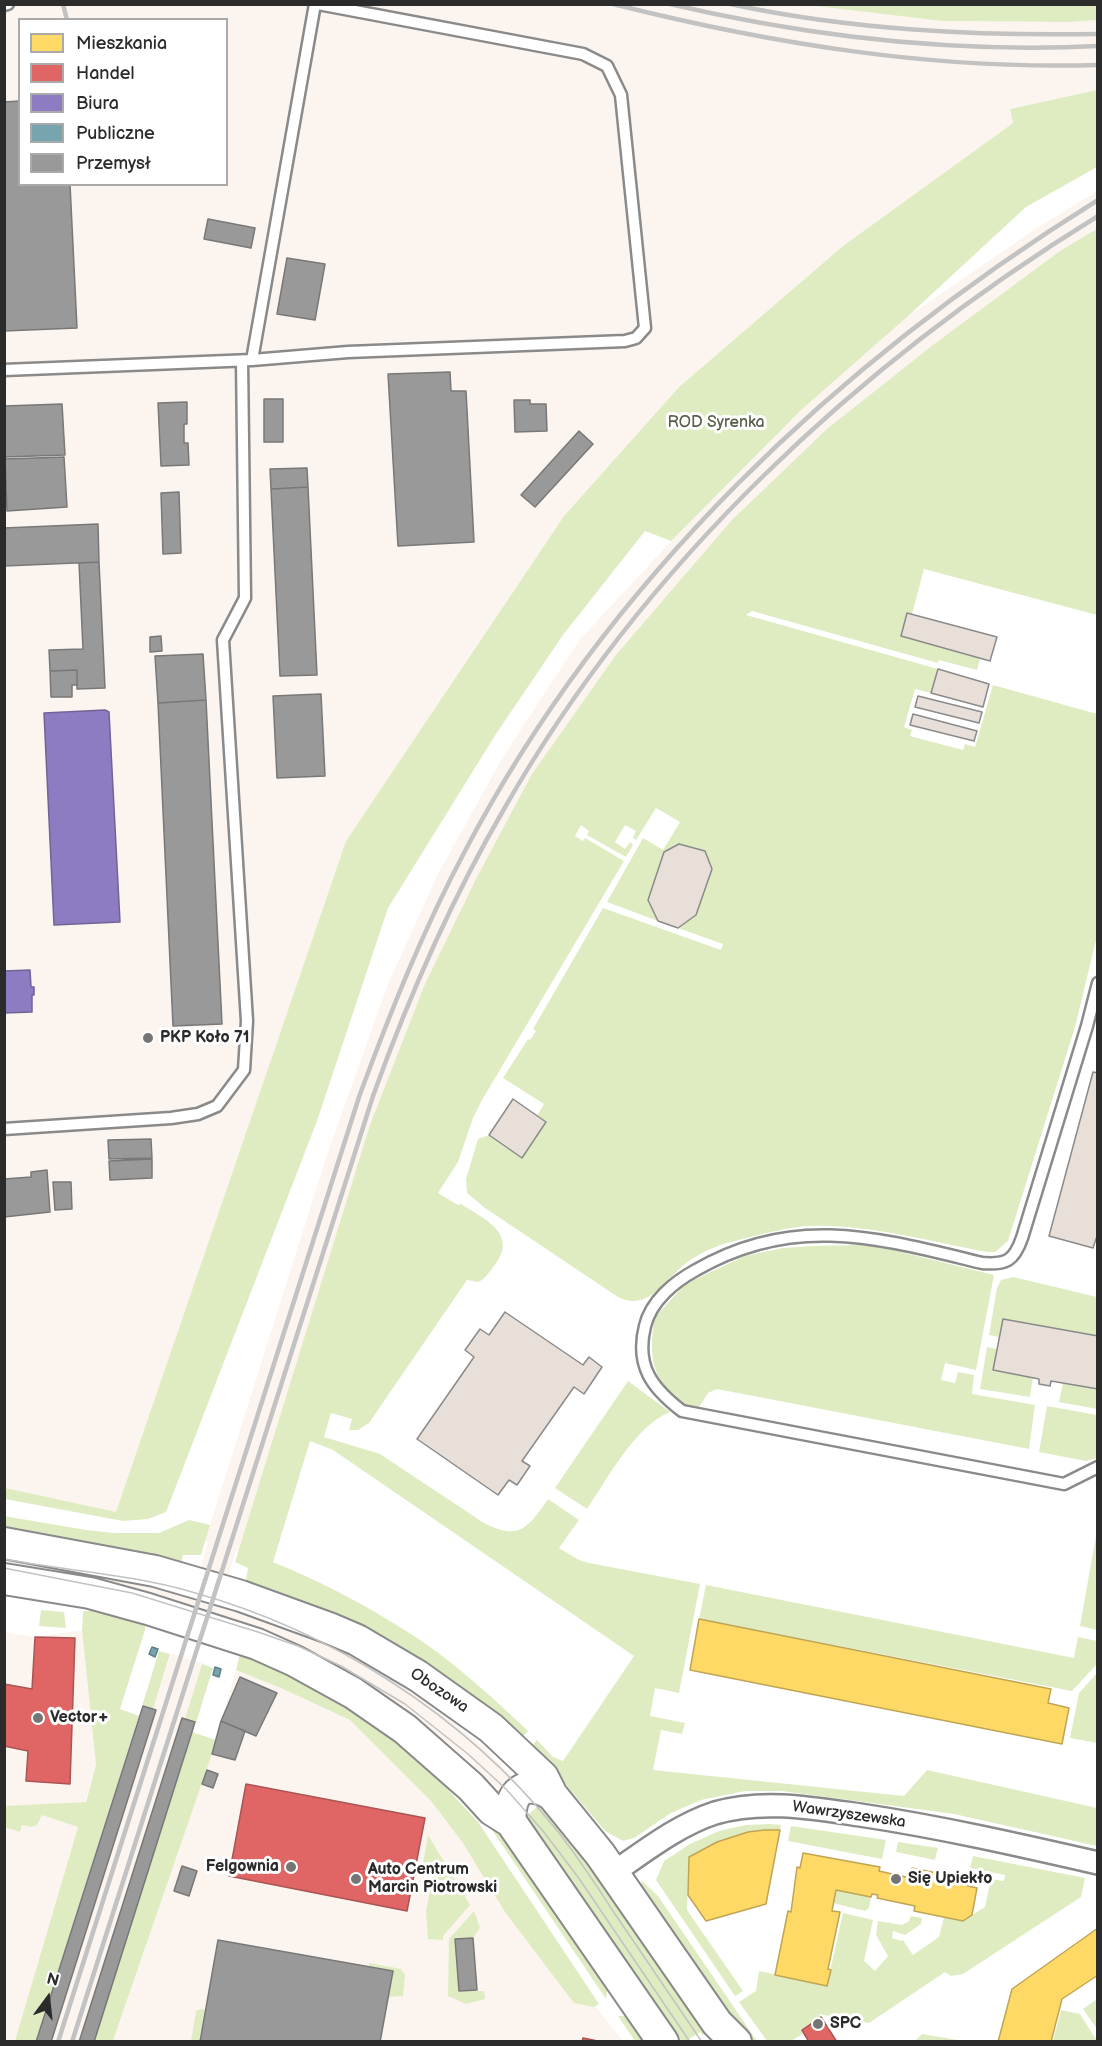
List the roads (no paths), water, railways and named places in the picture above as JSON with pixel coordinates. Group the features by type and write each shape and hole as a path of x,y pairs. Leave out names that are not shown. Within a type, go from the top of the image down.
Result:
{"street":[{"name":"Obozowa","path":"4,1542 155,1571 241,1596 357,1640 418,1676 491,1728 543,1778 552,1796 594,1846 725,2036"},
{"path":"4,1579 90,1593 257,1644 296,1661 405,1728 471,1787 492,1810 511,1822 663,2042"},
{"path":"511,1822 510,1806 513,1797 521,1790 533,1787 552,1796"},
{"name":"Wawrzyszewska","path":"613,1873 695,1821 716,1813 765,1805 832,1811 953,1830 1098,1863"}],"lane":[{"path":"4,370 247,360 348,352 625,341 636,338 645,328 621,95 607,66 583,54 317,4 247,360 245,598 223,640 247,1021 244,1070 217,1106 198,1114 171,1118 4,1129"},
{"path":"1098,983 1022,1238 1018,1250 1011,1259 998,1264 982,1263 886,1240 836,1235 784,1238 761,1242 716,1258 672,1286 654,1306 647,1320 643,1347 648,1374 654,1387 682,1412 1064,1484 1098,1467"}],"tram line":[{"path":"4,1559 122,1577 192,1592 295,1629 392,1682 480,1749 519,1787 555,1828 702,2042"},
{"path":"4,1568 132,1593 258,1632 298,1646 341,1666 405,1704 468,1754 506,1789 543,1831 578,1877 690,2042"}],"railway":[{"path":"63,4 66,18"},
{"path":"613,4 733,31 854,51 975,63 1098,65"},
{"path":"670,4 723,16 829,34 882,40 990,47 1098,46"},
{"path":"730,4 821,20 913,29 1006,34 1098,34"},
{"path":"58,2042 359,1097 408,972 465,851 523,751 588,657 660,568 738,484 821,405 910,332 1002,263 1098,200"},
{"path":"72,2042 373,1096 432,949 466,878 504,809 560,719 622,633 690,552 764,476 842,404 924,336 1009,274 1098,216"}],"place":[{"name":"PKP Koło 71","path":"148,1038"},
{"name":"Vector+","path":"38,1718"},
{"name":"Felgownia","path":"291,1867"},
{"name":"Auto Centrum Marcin Piotrowski","path":"356,1879"},
{"name":"Się Upiekło","path":"896,1879"},
{"name":"SPC","path":"818,2024"}],"park label":[{"name":"ROD Syrenka","path":"716,423"}]}
